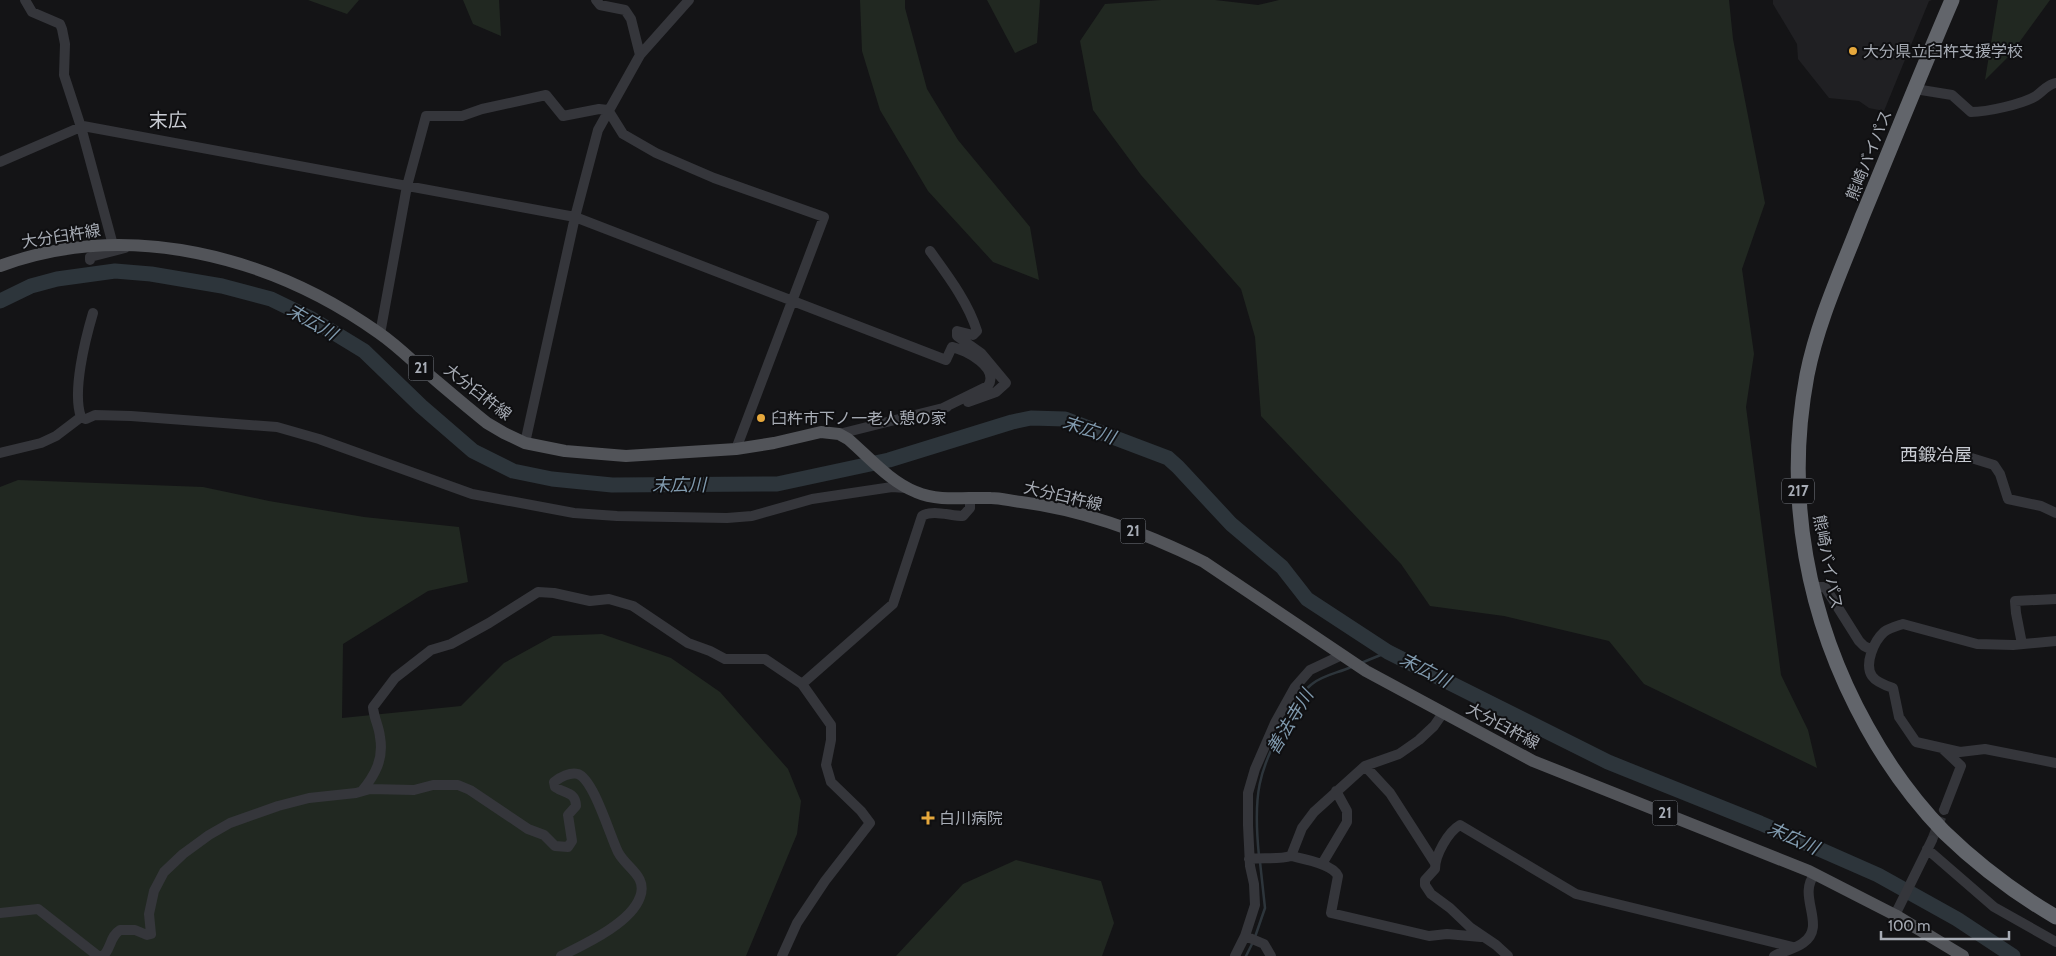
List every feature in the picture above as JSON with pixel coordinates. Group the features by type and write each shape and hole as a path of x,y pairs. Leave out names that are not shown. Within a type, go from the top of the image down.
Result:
{"highway":[{"name":"熊崎バイパス","path":"1952,0 1825,310 1808,373 1800,423 1798,483 1802,537 1812,588 1827,641 1847,691 1881,752 1914,797 1943,831 2008,887 2056,917"}],"main road":[{"name":"大分臼杵線","path":"0,266 22,258 87,245 164,248 236,262 288,280 332,302 380,334 487,423 504,434 525,443 565,451 626,456 736,449 774,443 821,432 844,436 894,480 906,488 932,497 1011,500 1063,510 1134,532 1177,548 1204,562 1366,671 1533,761 1815,874 1897,911 1964,956"}],"street":[{"path":"25,0 32,12 60,24 62,29 65,44 64,75 81,127 113,245"},
{"path":"596,0 600,5 625,10 631,19 640,55"},
{"path":"525,443 575,217 598,130 640,55 690,0"},
{"path":"1915,88 1952,95 1971,112 1984,112 2035,96 2056,83"},
{"path":"380,334 408,186 426,116 462,116 482,109 546,95 563,116 599,109 608,110"},
{"path":"608,110 623,134 656,153 714,178 824,217 736,449"},
{"path":"0,162 81,127 575,217 946,360 952,347 976,358 985,365 990,378 988,386 941,409"},
{"path":"90,260 90,257 117,252 128,246"},
{"path":"844,436 982,398 996,392 1006,383 981,353 957,336 957,331 973,335 977,331 968,308 947,273 930,251"},
{"path":"81,417 78,408 80,380 85,346 93,314"},
{"path":"81,417 86,419 95,415 131,416 277,427 319,439 472,494 574,513 645,517 727,518 752,516 812,499 892,487 906,488"},
{"path":"0,453 56,436 81,417"},
{"path":"1965,456 1994,465 2000,474 2008,499 2041,506 2056,513"},
{"path":"802,684 893,604 922,516 935,513 963,516 970,508 970,498"},
{"path":"1812,588 1824,587 1859,641 1872,650"},
{"path":"362,791 374,776 380,758 380,737 374,720 373,707 395,678 431,650 451,644 490,624 538,592 554,593 590,601 609,599 633,606 688,643 725,659 766,659 802,684 831,725 831,740 826,765 831,782 861,811 870,823 825,881 797,923 782,956"},
{"path":"2022,644 2016,613 2016,602 2056,599"},
{"path":"2056,640 2022,644 1977,644 1902,624 1883,634 1872,650 1870,661 1872,676 1893,688 1899,716 1909,735 1916,742 1922,745 1967,752 1985,749 2056,763"},
{"path":"1235,956 1246,937 1255,905 1248,825 1249,789 1258,760 1275,723 1295,687 1306,674 1317,666 1344,656"},
{"path":"1291,856 1305,821 1336,791 1365,766 1399,754 1419,740 1434,726 1443,713"},
{"path":"1942,748 1962,766 1944,810"},
{"path":"1365,766 1390,792 1435,864"},
{"path":"103,956 106,954 113,936 120,930 135,930 147,935 151,934 150,905 157,882 183,854 209,834 230,823 278,806 309,798 370,789 414,790 433,786 458,785 470,790 528,829 544,835 555,846 568,847 572,842 568,815 576,806 576,800 572,795 555,788 554,782 569,774 582,777 595,794 619,853 640,878 642,889 640,899 630,913 612,927 562,956"},
{"path":"1322,864 1348,822 1348,811 1336,791"},
{"path":"1508,956 1428,891 1425,885 1426,880 1435,869 1435,864 1448,837 1460,825 1576,894 1794,947"},
{"path":"1897,911 1929,844 1994,908 2056,942"},
{"path":"1251,859 1291,856 1322,864 1337,872 1338,876 1331,913 1423,935 1482,936"},
{"path":"1774,956 1802,944 1813,932 1807,891 1810,880 1815,874"},
{"path":"0,913 38,909 98,956"},
{"path":"1246,937 1264,944 1271,956"}],"shaded area":[{"path":"308,0 359,0 347,14"},
{"path":"463,0 499,0 501,36 473,24"},
{"path":"860,0 905,0 905,8 927,89 958,140 1030,227 1039,280 993,262 928,191 880,110 862,51"},
{"path":"987,0 1040,0 1037,43 1015,53"},
{"path":"1161,0 1215,0 1258,5 1279,0 1729,0 1733,39 1765,203 1742,269 1754,354 1746,407 1781,675 1808,730 1817,768 1644,684 1609,641 1504,616 1430,606 1401,564 1261,416 1255,337 1241,289 1141,175 1093,110 1080,41 1105,4"},
{"name":"大分県立臼杵支援学校","path":"1773,0 1932,0 1929,1 1884,111 1869,108 1859,101 1829,98 1798,59 1797,44 1773,4"},
{"path":"1998,0 2050,0 2010,55 1985,80"},
{"path":"18,480 203,487 269,501 364,517 459,527 468,582 428,591 343,644 342,718 461,706 504,663 553,636 602,634 671,658 720,692 788,769 801,801 797,834 746,956 0,956 0,487"},
{"path":"1016,860 1101,881 1114,923 1102,956 896,956 963,884"}],"waterway":[{"name":"末広川","path":"0,301 31,286 57,279 115,271 151,274 222,286 271,299 310,318 364,351 421,406 473,451 513,471 552,479 612,485 777,484 889,460 1012,422 1031,418 1065,419 1168,458 1231,524 1282,567 1307,599 1388,652 1608,762 1760,823 1878,875 1957,919 2013,956"},
{"name":"善法寺川","path":"1361,663 1388,652"},
{"name":"善法寺川","path":"1259,856 1257,800 1264,769 1278,736 1298,700 1308,687 1321,678 1351,667"},
{"name":"善法寺川","path":"1255,937 1265,908 1260,862"},
{"name":"善法寺川","path":"1246,956 1253,942"}],"tunnel":[{"path":"1932,840 1944,810"}],"place":[{"name":"大分県立臼杵支援学校","path":"1853,51"},
{"name":"臼杵市下ノ一老人憩の家","path":"761,418"},
{"name":"白川病院","path":"928,818"}],"district":[{"name":"末広","path":"168,120"},
{"name":"西鍛冶屋","path":"1936,455"}]}
